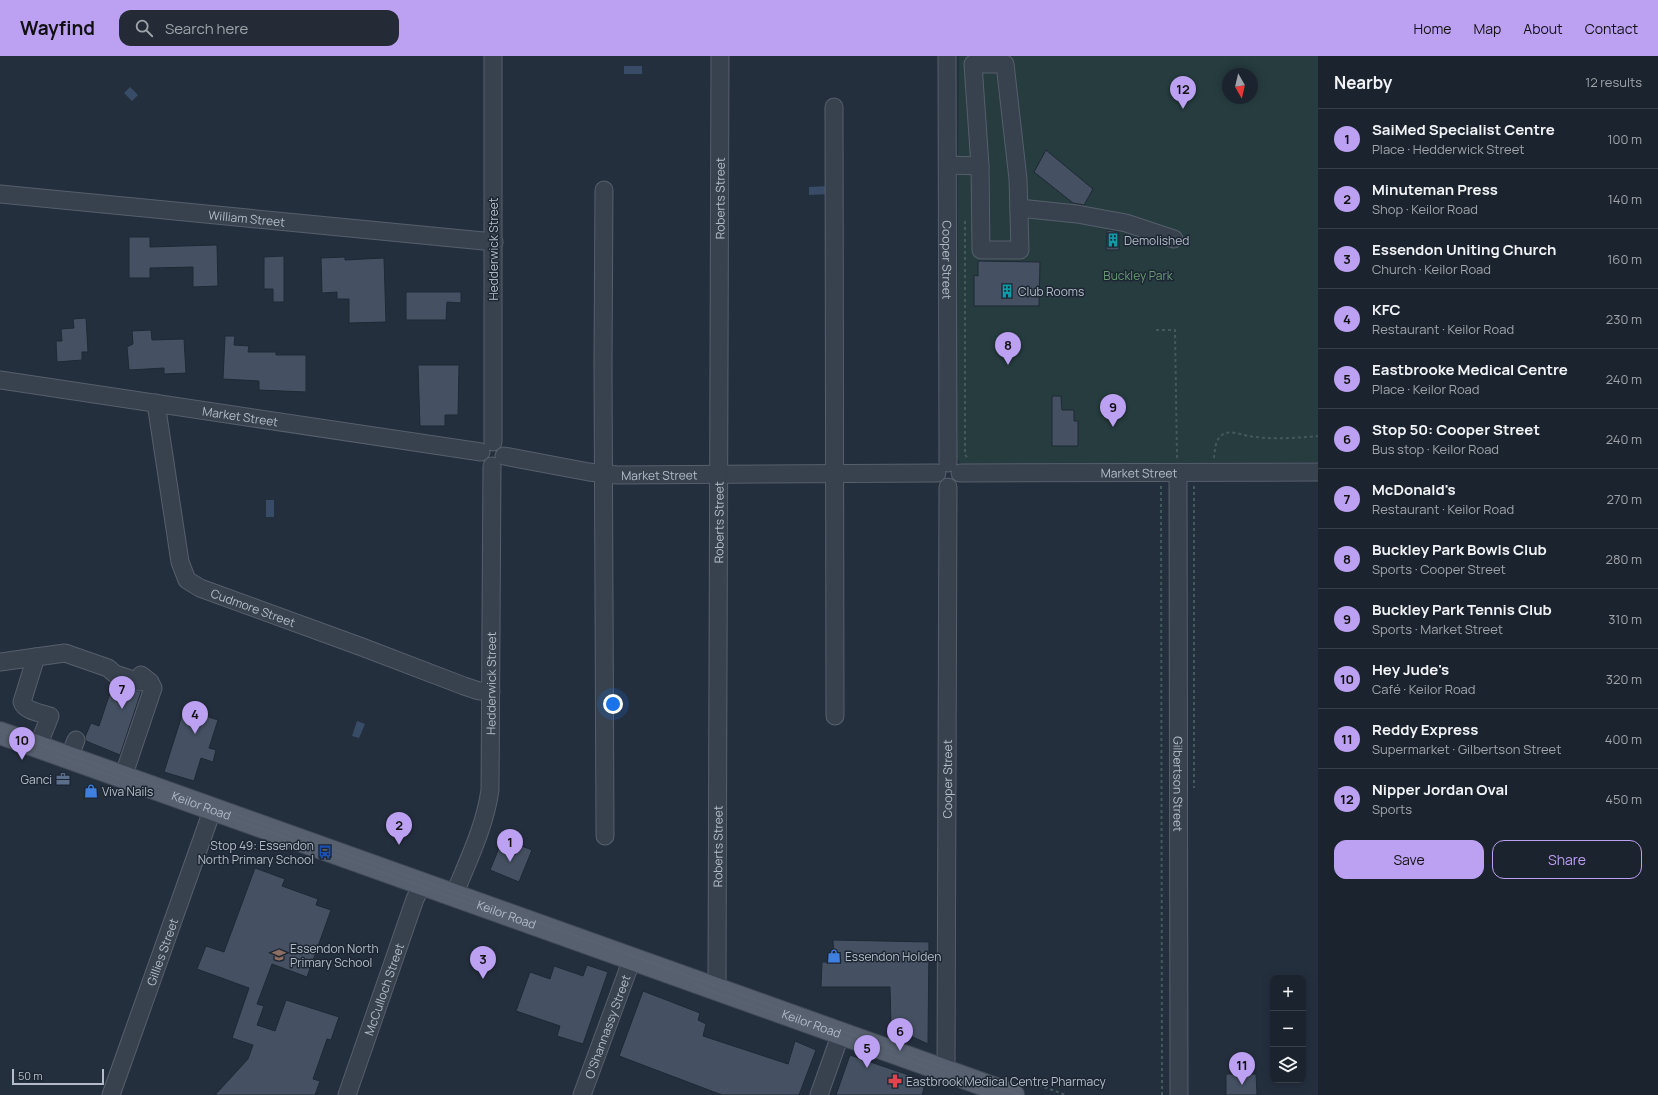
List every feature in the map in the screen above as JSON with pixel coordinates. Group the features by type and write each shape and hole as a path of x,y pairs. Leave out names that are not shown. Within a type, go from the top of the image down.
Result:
{"main road":[{"name":"Keilor Road","path":"1,735 38,746 73,749 123,777 1013,1095"}],"street":[{"name":"Hedderwick Street","path":"487,447 494,242 493,56"},
{"name":"Roberts Street","path":"715,988 717,982 720,56"},
{"name":"Cooper Street","path":"946,1071 948,487 939,482 954,467 948,166 948,56"},
{"path":"973,64 1005,64 1018,179 1020,250 981,250 980,166 973,64"},
{"path":"834,107 835,716"},
{"path":"948,166 980,166"},
{"path":"604,190 605,836"},
{"name":"William Street","path":"0,194 494,242"},
{"path":"1019,208 1070,213 1126,223 1174,239"},
{"name":"Market Street","path":"0,380 156,403 487,447"},
{"name":"Cudmore Street","path":"156,403 180,562 185,576 191,584 464,686 479,690 491,691"},
{"path":"487,447 482,460 488,465 498,461"},
{"name":"Hedderwick Street","path":"454,895 489,801 498,461"},
{"name":"Market Street","path":"498,461 617,475 834,473 954,467 1178,473 1318,472"},
{"name":"Gilbertson Street","path":"1178,473 1179,1095"},
{"path":"0,662 65,653 108,668 116,667 142,676 152,685 153,688 123,777"},
{"path":"36,657 22,702 23,705 28,708 50,716 38,746"},
{"name":"Gillies Street","path":"111,1095 213,808"},
{"name":"McCulloch Street","path":"347,1095 413,907 423,884"},
{"name":"O'Shannassy Street","path":"582,1095 632,959"},
{"path":"819,1095 841,1033"}],"path":[{"path":"954,467 965,455 965,214"},
{"path":"1156,330 1175,330 1178,473"},
{"path":"1214,460 1217,441 1221,435 1226,432 1284,439 1318,436"}],"green space":[{"name":"Buckley Park","path":"959,56 1318,56 1318,462 1181,465 962,465 956,458"}],"water":[{"path":"624,66 642,66 642,74 624,74"},
{"path":"130,87 138,95 132,101 124,93"},
{"path":"829,186 829,194 809,195 809,187"},
{"path":"266,500 274,500 274,517 266,517"},
{"path":"357,721 365,724 359,738 352,736"}],"building":[{"path":"1046,150 1093,189 1084,205 1073,203 1034,172"},
{"name":"Demolished","path":"1107,230 1119,232 1119,250 1106,250"},
{"path":"129,237 150,237 150,247 217,245 218,286 193,287 193,267 150,268 150,278 129,278"},
{"path":"284,256 284,302 273,302 273,289 264,289 264,257"},
{"path":"345,257 345,260 384,258 386,322 349,323 349,299 337,299 337,292 322,293 321,258"},
{"name":"Club Rooms","path":"978,261 1040,262 1039,306 974,306 974,275 978,276"},
{"path":"406,292 461,292 461,303 447,302 446,320 406,320"},
{"path":"86,318 88,352 82,352 82,360 57,362 56,341 62,341 61,329 74,328 73,319"},
{"path":"151,330 152,340 184,339 186,373 164,374 164,368 129,370 127,347 133,344 132,331"},
{"path":"225,336 235,336 234,345 249,346 248,352 276,352 276,355 306,355 306,392 259,390 259,381 223,379"},
{"path":"418,365 459,365 458,415 445,415 445,426 420,426"},
{"path":"1052,396 1061,396 1062,410 1074,410 1074,421 1078,421 1078,446 1052,446"},
{"path":"124,687 141,692 120,755 86,741 85,737 91,723 99,726 112,691 122,694"},
{"path":"184,709 218,720 209,748 216,750 213,762 201,758 194,781 164,772"},
{"path":"519,845 532,850 519,882 490,870 499,848 515,855"},
{"path":"255,868 285,879 282,886 318,899 316,905 331,910 307,977 272,964 257,1004 264,1006 257,1025 275,1031 286,1000 339,1017 331,1040 327,1039 313,1079 320,1081 315,1095 215,1095 248,1059 253,1045 232,1038 249,988 197,969 206,946 224,952"},
{"path":"833,940 929,942 928,1044 891,1027 890,987 821,987 822,962 834,962"},
{"path":"587,965 608,972 583,1044 557,1036 560,1026 516,1011 530,972 550,979 554,966 583,976"},
{"path":"643,991 700,1013 698,1020 706,1024 703,1036 788,1064 795,1041 816,1050 799,1095 722,1095 619,1056"},
{"path":"850,1055 926,1081 922,1095 836,1095"},
{"path":"1226,1074 1256,1074 1257,1095 1226,1095"}],"tram line":[{"path":"0,730 1022,1095"},
{"path":"53,755 123,780"},
{"path":"204,808 507,917"},
{"path":"695,985 934,1070"}],"place":[{"name":"Nipper Jordan Oval","path":"1183,109"},
{"name":"Demolished","path":"1113,240"},
{"name":"Club Rooms","path":"1007,291"},
{"name":"Buckley Park Bowls Club","path":"1008,365"},
{"name":"Buckley Park Tennis Club","path":"1113,427"},
{"name":"McDonald's","path":"122,709"},
{"name":"KFC","path":"195,734"},
{"name":"Hey Jude's","path":"22,760"},
{"name":"Ganci","path":"63,779"},
{"name":"Viva Nails","path":"91,791"},
{"name":"Minuteman Press","path":"399,845"},
{"name":"Stop 49: Essendon North Primary School","path":"325,852"},
{"name":"SaiMed Specialist Centre","path":"510,862"},
{"name":"Essendon North Primary School","path":"279,955"},
{"name":"Essendon Holden","path":"834,956"},
{"name":"Essendon Uniting Church","path":"483,979"},
{"name":"Stop 50: Cooper Street","path":"900,1051"},
{"name":"Eastbrooke Medical Centre","path":"867,1068"},
{"name":"Eastbrook Medical Centre Pharmacy","path":"895,1081"},
{"name":"Reddy Express","path":"1242,1085"}]}
